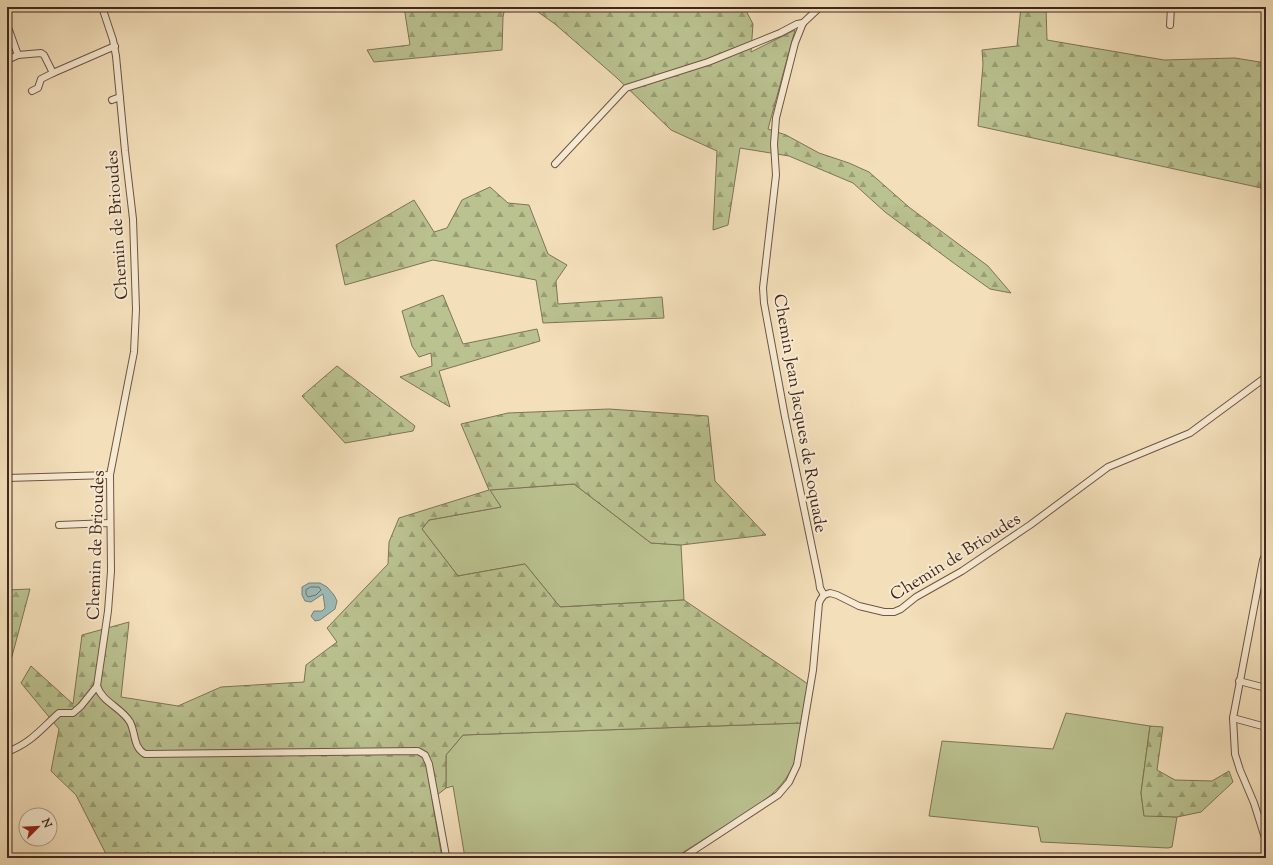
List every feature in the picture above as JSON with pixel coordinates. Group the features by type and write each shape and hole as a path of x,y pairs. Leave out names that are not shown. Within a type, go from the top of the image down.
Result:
{"street":[{"name":"Chemin de Brioudes","path":"96,686 109,603 111,571 110,475 134,352 136,309 133,219 120,97 114,46 102,7"},
{"name":"Chemin Jean Jacques de Roquade","path":"820,7 803,23 795,43 776,118 774,144 776,175 763,288 767,318 799,491 818,581 824,595"},
{"path":"1170,25 1171,7"},
{"path":"555,164 626,88 708,62 780,33 797,24 803,23"},
{"path":"7,31 9,30 18,54"},
{"path":"32,91 38,88 42,79 114,46"},
{"path":"7,60 18,54 41,53 44,55 53,73"},
{"path":"112,100 120,97"},
{"name":"Chemin de Brioudes","path":"824,595 830,593 859,606 884,612 894,612 901,609 916,597 962,571 1030,525 1108,467 1190,433 1266,377"},
{"path":"7,478 110,475"},
{"path":"59,526 110,523"},
{"path":"1266,553 1263,560 1233,718 1235,754 1254,803 1266,841"},
{"path":"682,858 778,796 789,782 797,765 801,748 813,670 819,603 824,595"},
{"path":"1239,681 1266,688"},
{"path":"7,752 17,749 31,740 59,713 73,713 81,706 96,686 99,693 129,721 137,745 140,751 145,754 418,751 425,755 429,764 446,856 448,858"},
{"path":"1233,718 1266,727"}],"green space":[{"path":"404,7 505,7 503,17 502,50 374,62 367,50 410,45"},
{"path":"531,7 744,7 753,24 751,52 795,30 768,129 786,135 819,153 849,163 869,172 910,208 988,266 1011,293 990,289 885,212 853,183 789,156 740,148 728,225 713,230 717,151 671,130 617,78 555,24"},
{"path":"1021,7 1046,7 1047,40 1164,60 1235,58 1266,63 1266,189 978,126 983,64 982,50 1017,46"},
{"path":"490,187 508,203 529,205 548,254 567,265 556,281 558,304 662,297 664,318 543,323 536,280 433,260 345,285 336,245 414,200 434,232 447,228 462,200"},
{"path":"443,295 463,344 537,329 540,341 439,371 450,407 400,377 432,366 431,353 419,357 412,346 402,311"},
{"path":"337,366 415,426 413,431 345,443 302,396"},
{"path":"609,409 708,416 715,481 766,535 681,545 651,543 574,484 490,490 501,507 429,520 422,529 458,576 525,564 560,607 684,600 808,684 801,723 463,735 446,755 446,788 432,799 442,858 108,858 76,795 51,771 59,729 21,683 31,666 73,704 82,635 129,622 121,697 178,706 221,687 304,682 306,665 337,642 327,628 388,564 389,542 399,518 489,490 461,424 508,413"},
{"path":"574,484 651,543 681,545 684,600 560,607 525,564 458,576 422,529 429,520 501,507 489,490"},
{"path":"30,589 7,675 7,590"},
{"path":"1066,713 1150,726 1141,793 1144,815 1177,817 1172,847 1041,842 1038,827 929,816 942,741 1053,749"},
{"path":"801,723 793,766 784,781 776,790 763,802 674,858 465,858 453,786 446,788 446,755 463,735"},
{"path":"1150,726 1163,727 1157,770 1175,780 1212,781 1229,771 1233,782 1201,812 1177,817 1144,816 1141,793"}],"water":[{"path":"309,583 320,583 327,587 337,601 335,609 320,620 315,621 311,616 314,611 322,611 325,608 323,594 311,602 305,601 302,595 302,587"}]}
